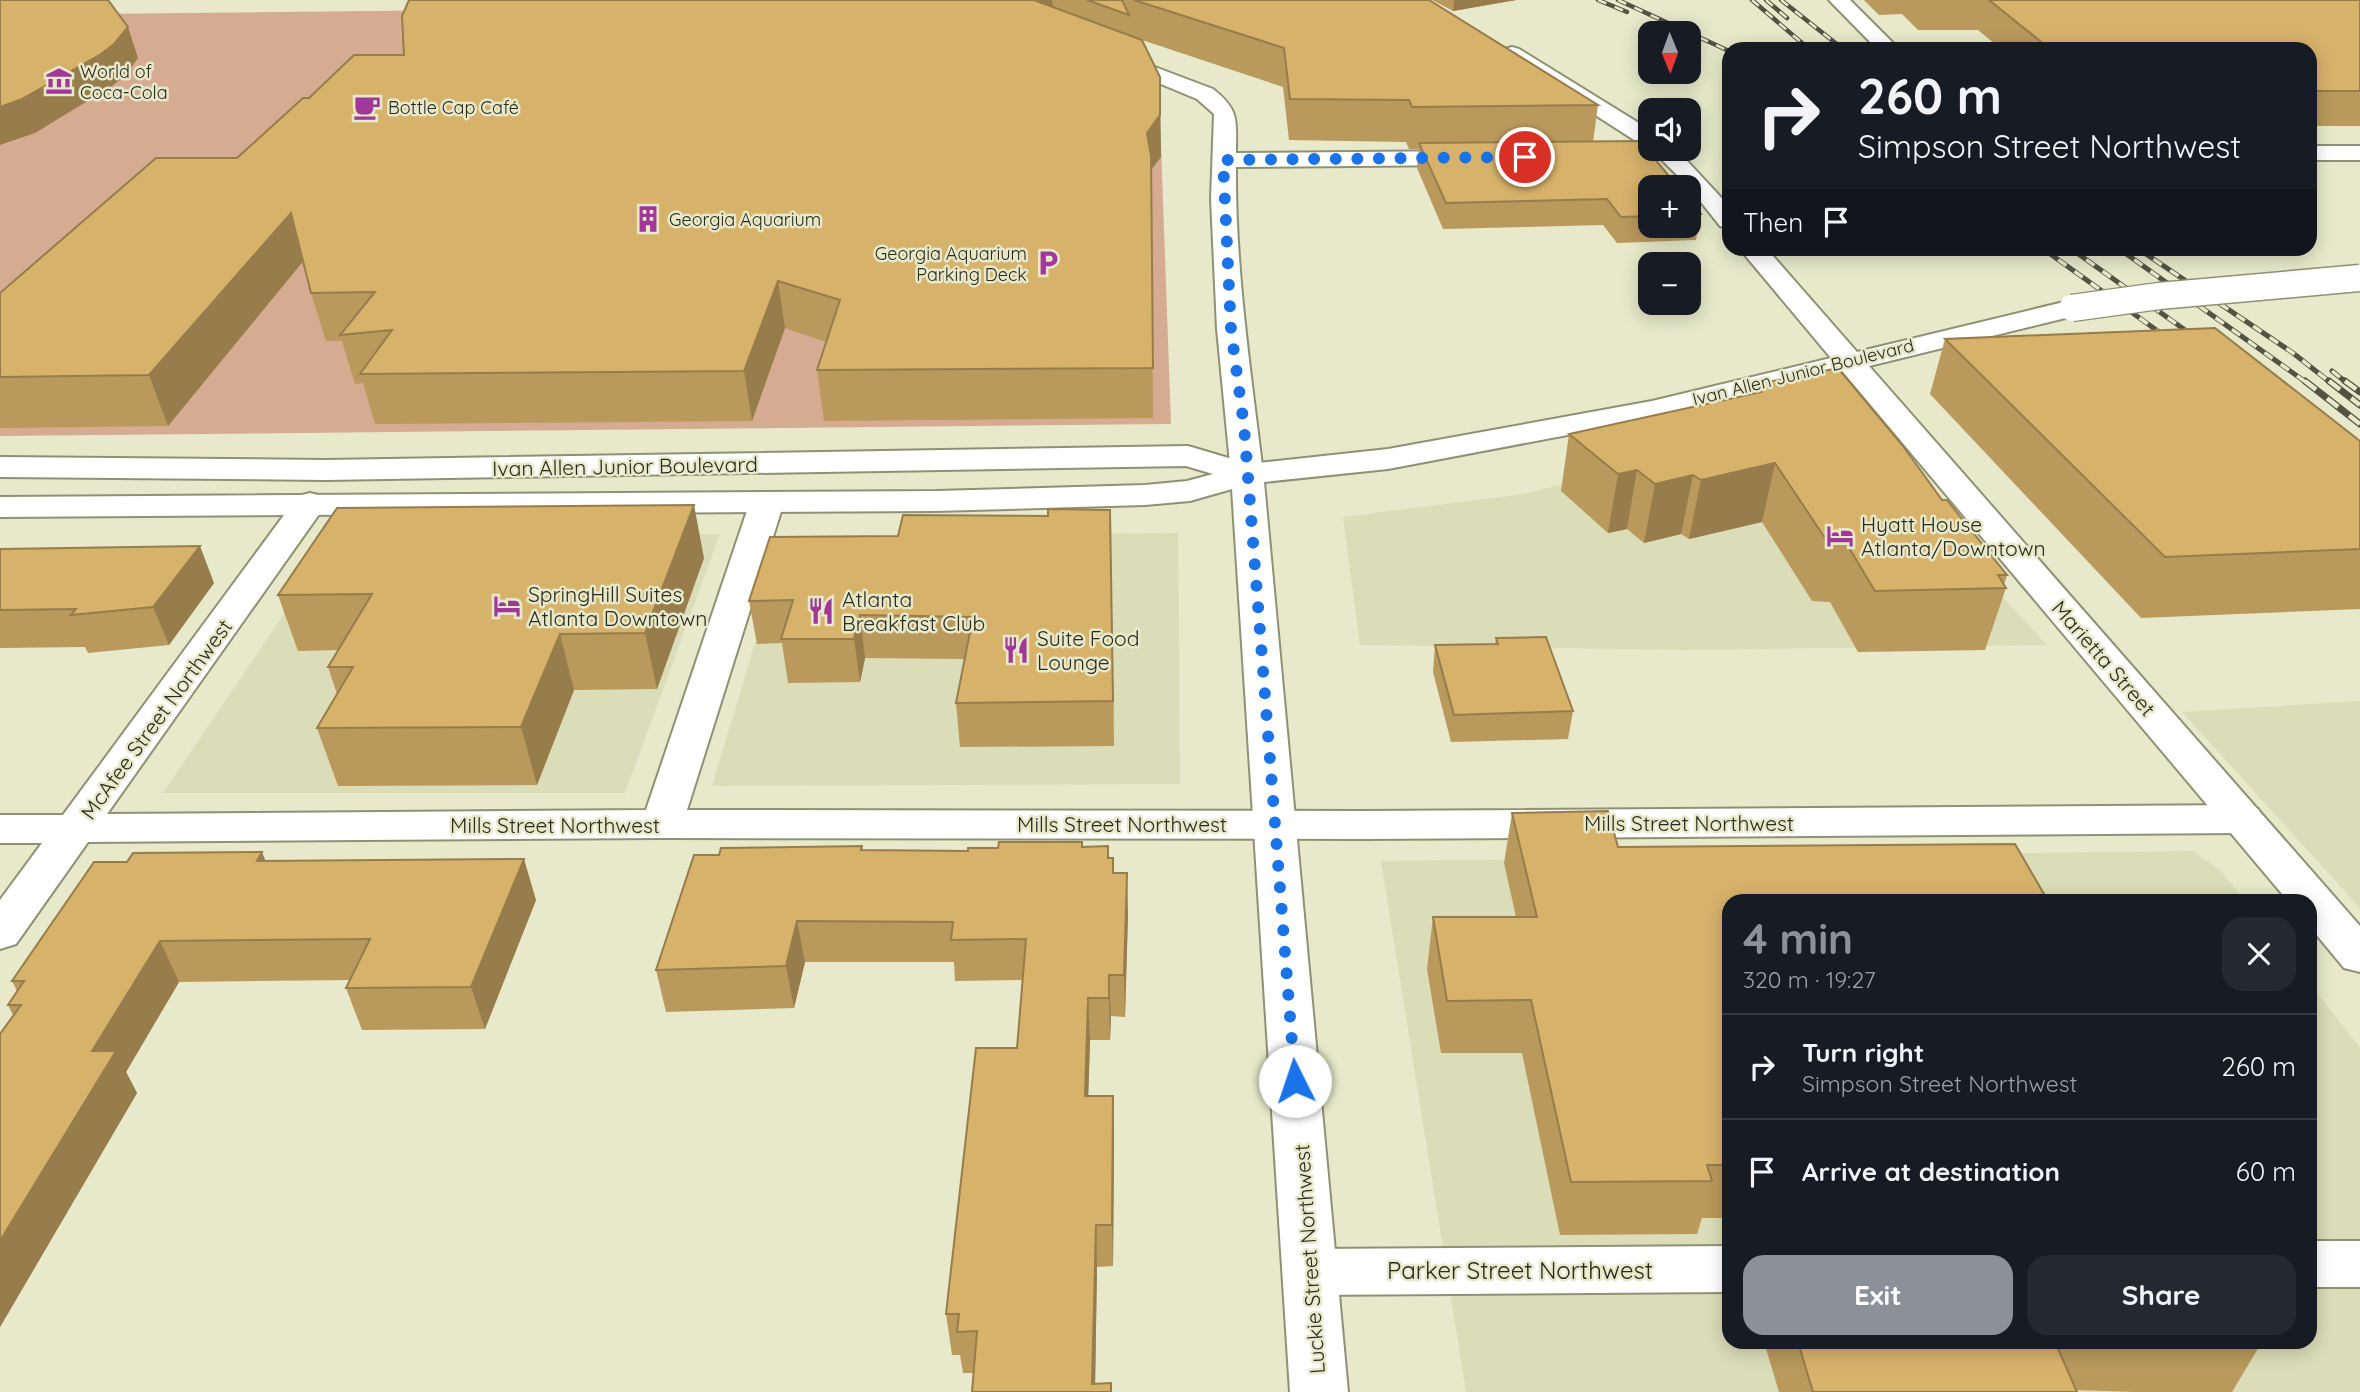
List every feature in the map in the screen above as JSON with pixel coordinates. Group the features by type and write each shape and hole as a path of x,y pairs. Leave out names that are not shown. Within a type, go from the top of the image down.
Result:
{"street":[{"path":"1839,0 1882,42"},
{"path":"1492,41 1638,132"},
{"name":"Luckie Street Northwest","path":"1087,47 1188,86 1217,103 1225,113 1223,160 1231,330 1247,474 1319,1392"},
{"path":"2317,153 2360,153"},
{"path":"1633,156 1638,155"},
{"path":"1223,160 1498,158"},
{"path":"1675,161 1722,213"},
{"name":"Marietta Street","path":"1759,256 2307,894"},
{"name":"Ivan Allen Junior Boulevard","path":"0,506 1063,499 1191,491 1247,474 1388,459 1652,410 2072,309 2186,293 2360,278"},
{"name":"Ivan Allen Junior Boulevard","path":"0,467 326,470 1188,456 1247,474"},
{"path":"662,824 767,502"},
{"name":"McAfee Street Northwest","path":"0,933 310,503"},
{"name":"Mills Street Northwest","path":"0,829 2243,819"},
{"name":"Marietta Street","path":"2317,906 2360,956"},
{"path":"2317,1264 2360,1264"},
{"name":"Parker Street Northwest","path":"1311,1272 1722,1269"}],"shaded area":[{"path":"567,9 1160,117 1171,424 0,436 0,15"},
{"path":"1825,419 1844,425 2047,645 1687,650 1360,645 1343,517 1524,494"},
{"path":"1178,533 1180,784 712,786 787,537"},
{"path":"720,534 625,793 163,793 336,537"},
{"path":"2360,701 2360,908 2182,712"},
{"path":"2193,851 2220,870 2239,894 1722,894 1722,1349 2317,1349 2317,993 2360,1048 2360,1392 1466,1392 1381,861"}],"building":[{"path":"0,0 108,0 128,27 114,44 101,54 22,99 0,107"},
{"path":"409,0 1034,0 1142,40 1160,77 1160,115 1147,133 1151,156 1153,368 817,370 840,300 778,281 744,371 360,374 392,330 340,335 375,292 311,293 291,213 149,375 0,377 0,293 156,158 237,158 303,98 309,98 354,55 404,55 402,16"},
{"path":"1087,0 1122,0 1129,15"},
{"path":"1134,0 1429,0 1598,105 1412,107 1409,100 1290,99 1284,48"},
{"path":"1989,0 2360,0 2360,91 2317,91 2317,42 2041,42"},
{"path":"1638,141 1638,161 1657,161 1668,175 1638,175 1638,216 1621,217 1607,199 1446,203 1419,143"},
{"path":"2215,328 2360,441 2360,549 2165,557 1945,339"},
{"path":"1838,368 1903,446 1942,500 1947,500 2007,575 1998,575 2006,588 1875,591 1845,541 1827,541 1775,463 1701,480 1693,475 1655,484 1637,470 1618,474 1569,434 1761,392 1753,385"},
{"path":"694,505 645,633 560,634 521,727 317,728 353,667 328,667 372,594 278,595 337,508"},
{"path":"1048,509 1110,510 1113,701 956,703 973,617 860,615 854,639 781,639 793,600 749,601 770,537 898,536 903,515 1048,516"},
{"path":"200,546 153,607 71,615 76,609 0,610 0,549"},
{"path":"1546,637 1573,711 1454,715 1435,645 1498,644 1496,638"},
{"path":"1608,811 1618,847 2015,844 2044,894 1722,894 1722,1165 1707,1165 1712,1181 1571,1182 1531,1000 1447,1001 1433,917 1537,917 1512,813"},
{"path":"999,842 1082,842 1082,847 1108,846 1108,858 1113,858 1113,873 1127,873 1124,975 1109,975 1109,998 1088,998 1085,1096 1113,1096 1112,1225 1096,1225 1092,1384 1111,1383 1111,1392 972,1392 977,1331 957,1332 959,1314 946,1314 976,1048 1017,1048 1026,939 951,940 953,922 797,921 786,966 656,970 694,855 719,855 721,848 862,846 861,850 968,851 968,848 998,848"},
{"path":"262,852 257,861 524,859 471,987 346,988 370,939 160,941 92,1051 116,1051 0,1241 0,1034 21,1005 8,1005 24,981 12,981 94,862 127,862 133,853"},
{"path":"1800,1349 2058,1349 2077,1392 1813,1392"}],"railway":[{"path":"1598,0 1627,12"},
{"path":"1618,0 1722,48"},
{"path":"1752,0 1801,42"},
{"path":"1766,0 1787,18"},
{"path":"1781,0 1834,42"},
{"path":"2053,256 2173,342"},
{"path":"2081,256 2199,340"},
{"path":"2129,256 2307,383"},
{"path":"2149,256 2293,353 2331,383"},
{"path":"2332,371 2347,383"},
{"path":"2305,381 2360,424"},
{"path":"2329,381 2360,405"},
{"path":"2345,381 2360,392"}],"place":[{"name":"World of Coca-Cola","path":"59,81"},
{"name":"Bottle Cap Café","path":"367,107"},
{"name":"Georgia Aquarium","path":"648,219"},
{"name":"Georgia Aquarium Parking Deck","path":"1048,263"},
{"name":"Hyatt House Atlanta/Downtown","path":"1840,536"},
{"name":"SpringHill Suites Atlanta Downtown","path":"507,606"},
{"name":"Atlanta Breakfast Club","path":"821,611"},
{"name":"Suite Food Lounge","path":"1016,650"}],"route":[{"path":"1295,1081 1244,426 1231,330 1223,160 1525,157"}]}
